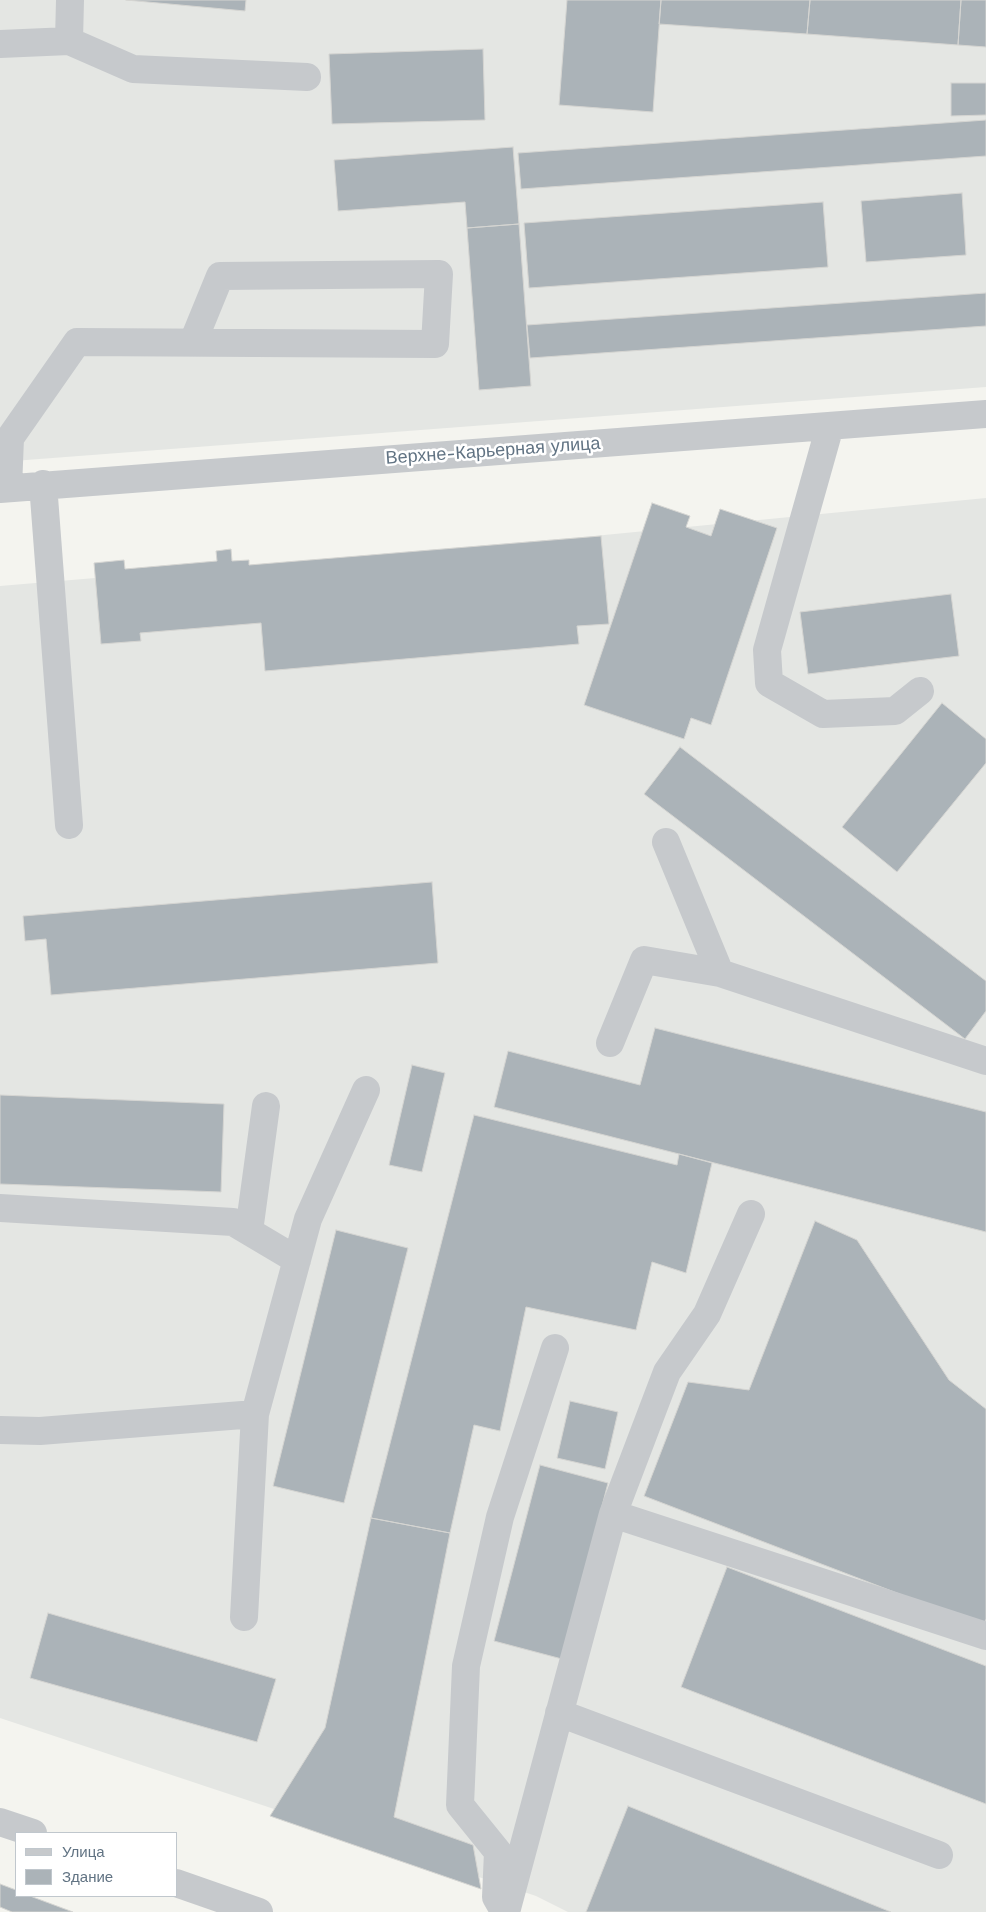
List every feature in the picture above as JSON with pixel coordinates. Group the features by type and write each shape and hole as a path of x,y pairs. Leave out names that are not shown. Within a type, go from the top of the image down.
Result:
{"street":[{"path":"69,41 70,0"},
{"path":"0,44 69,41 132,69 307,77"},
{"path":"4,488 10,438 77,342 435,344 439,274 220,276 193,342"},
{"name":"Верхне-Карьерная улица","path":"4,488 986,414"},
{"path":"830,426 766,650 768,683 823,714 895,711 920,692"},
{"path":"43,484 69,825"},
{"path":"666,842 720,973"},
{"path":"610,1044 644,960 720,973 986,1061"},
{"path":"244,1617 255,1414 308,1219 366,1090"},
{"path":"248,1232 266,1106"},
{"path":"0,1208 232,1222 297,1260"},
{"path":"505,1912 613,1514 667,1372 707,1314 751,1214"},
{"path":"505,1912 496,1897 498,1852 460,1805 466,1666 500,1517 555,1348"},
{"path":"0,1430 40,1431 255,1414"},
{"path":"613,1514 986,1636"},
{"path":"560,1713 938,1855"},
{"path":"0,1822 30,1832"},
{"path":"178,1884 259,1912"}],"shaded area":[{"path":"0,0 986,0 986,387 0,462"},
{"path":"986,498 986,1912 568,1912 536,1896 0,1718 0,586 594,536"}],"building":[{"path":"126,0 246,0 245,11"},
{"path":"567,0 661,0 653,112 559,105"},
{"path":"661,0 810,0 807,34 659,24"},
{"path":"810,0 961,0 958,45 807,34"},
{"path":"961,0 986,0 986,47 958,45"},
{"path":"483,49 485,120 332,124 329,54"},
{"path":"951,83 986,83 986,115 951,116"},
{"path":"986,120 986,156 521,189 518,153"},
{"path":"513,147 519,224 467,228 465,202 338,211 334,160"},
{"path":"962,193 966,255 866,262 861,201"},
{"path":"823,202 828,267 529,288 524,223"},
{"path":"519,224 531,386 479,390 467,228"},
{"path":"986,293 986,326 530,358 527,325"},
{"path":"652,503 690,516 686,527 711,536 720,509 777,528 711,725 691,718 684,739 584,705"},
{"path":"601,536 609,624 577,626 579,644 265,671 261,623 140,633 141,641 101,644 94,563 124,560 125,569 217,561 216,551 231,549 232,561 249,560 249,565"},
{"path":"951,594 959,656 808,674 800,612"},
{"path":"942,703 986,739 986,763 897,872 842,827"},
{"path":"680,747 986,981 986,1011 965,1039 644,794"},
{"path":"432,882 438,963 51,995 46,939 25,941 23,916"},
{"path":"655,1028 986,1112 986,1232 494,1107 508,1051 640,1085"},
{"path":"412,1065 445,1073 422,1172 389,1165"},
{"path":"0,1095 224,1104 221,1192 0,1184"},
{"path":"474,1115 677,1165 679,1154 712,1163 686,1273 652,1262 636,1330 526,1307 500,1431 474,1425 450,1533 371,1518"},
{"path":"815,1221 857,1240 949,1380 986,1409 986,1619 983,1626 644,1496 688,1382 749,1390"},
{"path":"336,1230 408,1248 344,1503 273,1486"},
{"path":"570,1401 618,1412 605,1469 557,1458"},
{"path":"540,1465 608,1483 562,1659 494,1641"},
{"path":"371,1518 450,1533 394,1817 473,1845 481,1889 270,1816 325,1728"},
{"path":"727,1567 986,1666 986,1804 681,1687"},
{"path":"48,1613 276,1679 257,1742 30,1678"},
{"path":"628,1806 891,1912 586,1912"},
{"path":"0,1884 15,1890 15,1897 33,1897 73,1912 12,1912 0,1907"}]}
